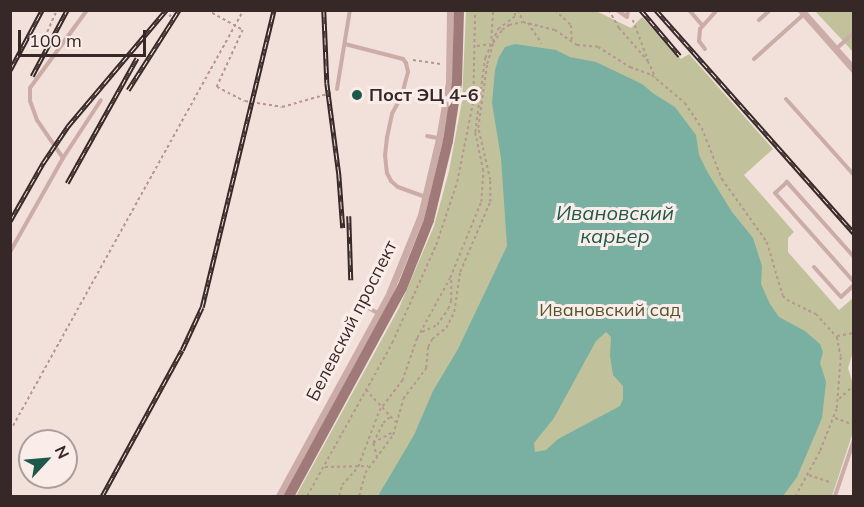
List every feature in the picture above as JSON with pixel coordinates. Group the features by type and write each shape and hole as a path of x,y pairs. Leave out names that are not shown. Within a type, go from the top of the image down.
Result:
{"street":[{"name":"Белевский проспект","path":"444,140 450,65 450,10"},
{"name":"Белевский проспект","path":"289,496 418,249 459,65 459,10"},
{"path":"803,12 854,69"},
{"name":"Белевский проспект","path":"279,496 383,315"}],"lane":[{"path":"63,158 37,120 30,101 30,88 87,10"},
{"path":"337,89 350,10"},
{"path":"617,10 627,17 629,11"},
{"path":"689,10 702,25"},
{"path":"705,49 699,41 702,25 717,10"},
{"path":"759,20 770,10"},
{"path":"754,59 803,12"},
{"path":"836,50 854,33"},
{"path":"345,44 403,59 408,72 387,137 385,155 387,173 398,187 430,198"},
{"path":"786,99 854,175"},
{"path":"10,252 63,158 101,100"},
{"path":"427,136 444,140"},
{"path":"814,267 841,297 854,284 775,193 788,182 854,257"},
{"path":"368,308 383,315"},
{"path":"854,364 854,370"},
{"path":"835,496 854,440"}],"path":[{"path":"47,32 57,10"},
{"path":"170,17 174,10"},
{"path":"207,10 243,30 217,87 245,101 282,107 328,95 337,89"},
{"path":"10,431 243,10"},
{"path":"359,496 369,466 378,458 394,432 403,399 426,368 428,347 432,339 450,321 457,302 460,272 490,202 490,180 478,128 491,44 493,10"},
{"path":"491,39 500,27 512,19 514,10"},
{"path":"518,10 523,22"},
{"path":"555,10 572,26 574,35 571,41"},
{"path":"609,10 619,28 648,61"},
{"path":"629,11 657,78"},
{"path":"339,496 342,485 358,467 382,407 402,381 421,332 450,278 483,190 476,132 484,57 502,30 523,22 555,30 580,46 598,47 630,67 657,78 685,103 702,128 722,179 766,242 783,296 816,314 837,337 841,357 835,418 809,475 796,496"},
{"path":"527,22 542,44"},
{"path":"476,46 491,44"},
{"path":"403,59 450,65"},
{"path":"421,332 437,325 448,309 451,302 450,278"},
{"path":"837,337 854,333"},
{"path":"838,399 854,386"},
{"path":"366,390 396,422"},
{"path":"378,458 373,443 380,428 391,416"},
{"path":"835,418 854,424"},
{"path":"373,443 394,432"},
{"path":"323,467 369,466"},
{"path":"809,475 838,486"},
{"path":"798,493 801,496"}],"green space":[{"name":"Ивановский карьер","path":"466,11 596,11 631,28 642,17 681,59 689,54 773,149 744,175 794,232 788,238 788,252 839,310 853,298 853,352 848,368 853,384 853,432 832,496 296,496 399,308 434,226 449,171 462,101"},
{"path":"815,11 853,11 853,52 844,42"}],"water":[{"name":"Ивановский карьер","path":"515,44 556,50 570,57 596,62 642,84 675,107 696,135 699,155 708,173 732,212 753,238 762,266 761,284 770,304 779,317 805,331 820,344 823,352 820,363 826,382 822,418 797,477 783,496 378,496 414,435 433,391 458,349 507,246 501,158 492,103 495,70 505,47","holes":["606,332 611,337 610,356 613,375 623,386 623,399 620,406 558,439 546,450 535,452 534,443 554,418 596,341"]}],"railway":[{"path":"10,70 42,10"},
{"path":"32,76 67,10"},
{"path":"10,221 43,163 68,126 166,10"},
{"path":"128,90 179,10"},
{"path":"102,496 182,350 202,307 274,10"},
{"path":"324,10 327,83 339,174 343,228"},
{"path":"641,10 680,56"},
{"path":"656,10 854,233"},
{"path":"67,183 137,58"},
{"path":"349,216 351,280"}],"place":[{"name":"Пост ЭЦ 4-6","path":"357,95"}],"park label":[{"name":"Ивановский сад","path":"610,310"}]}
